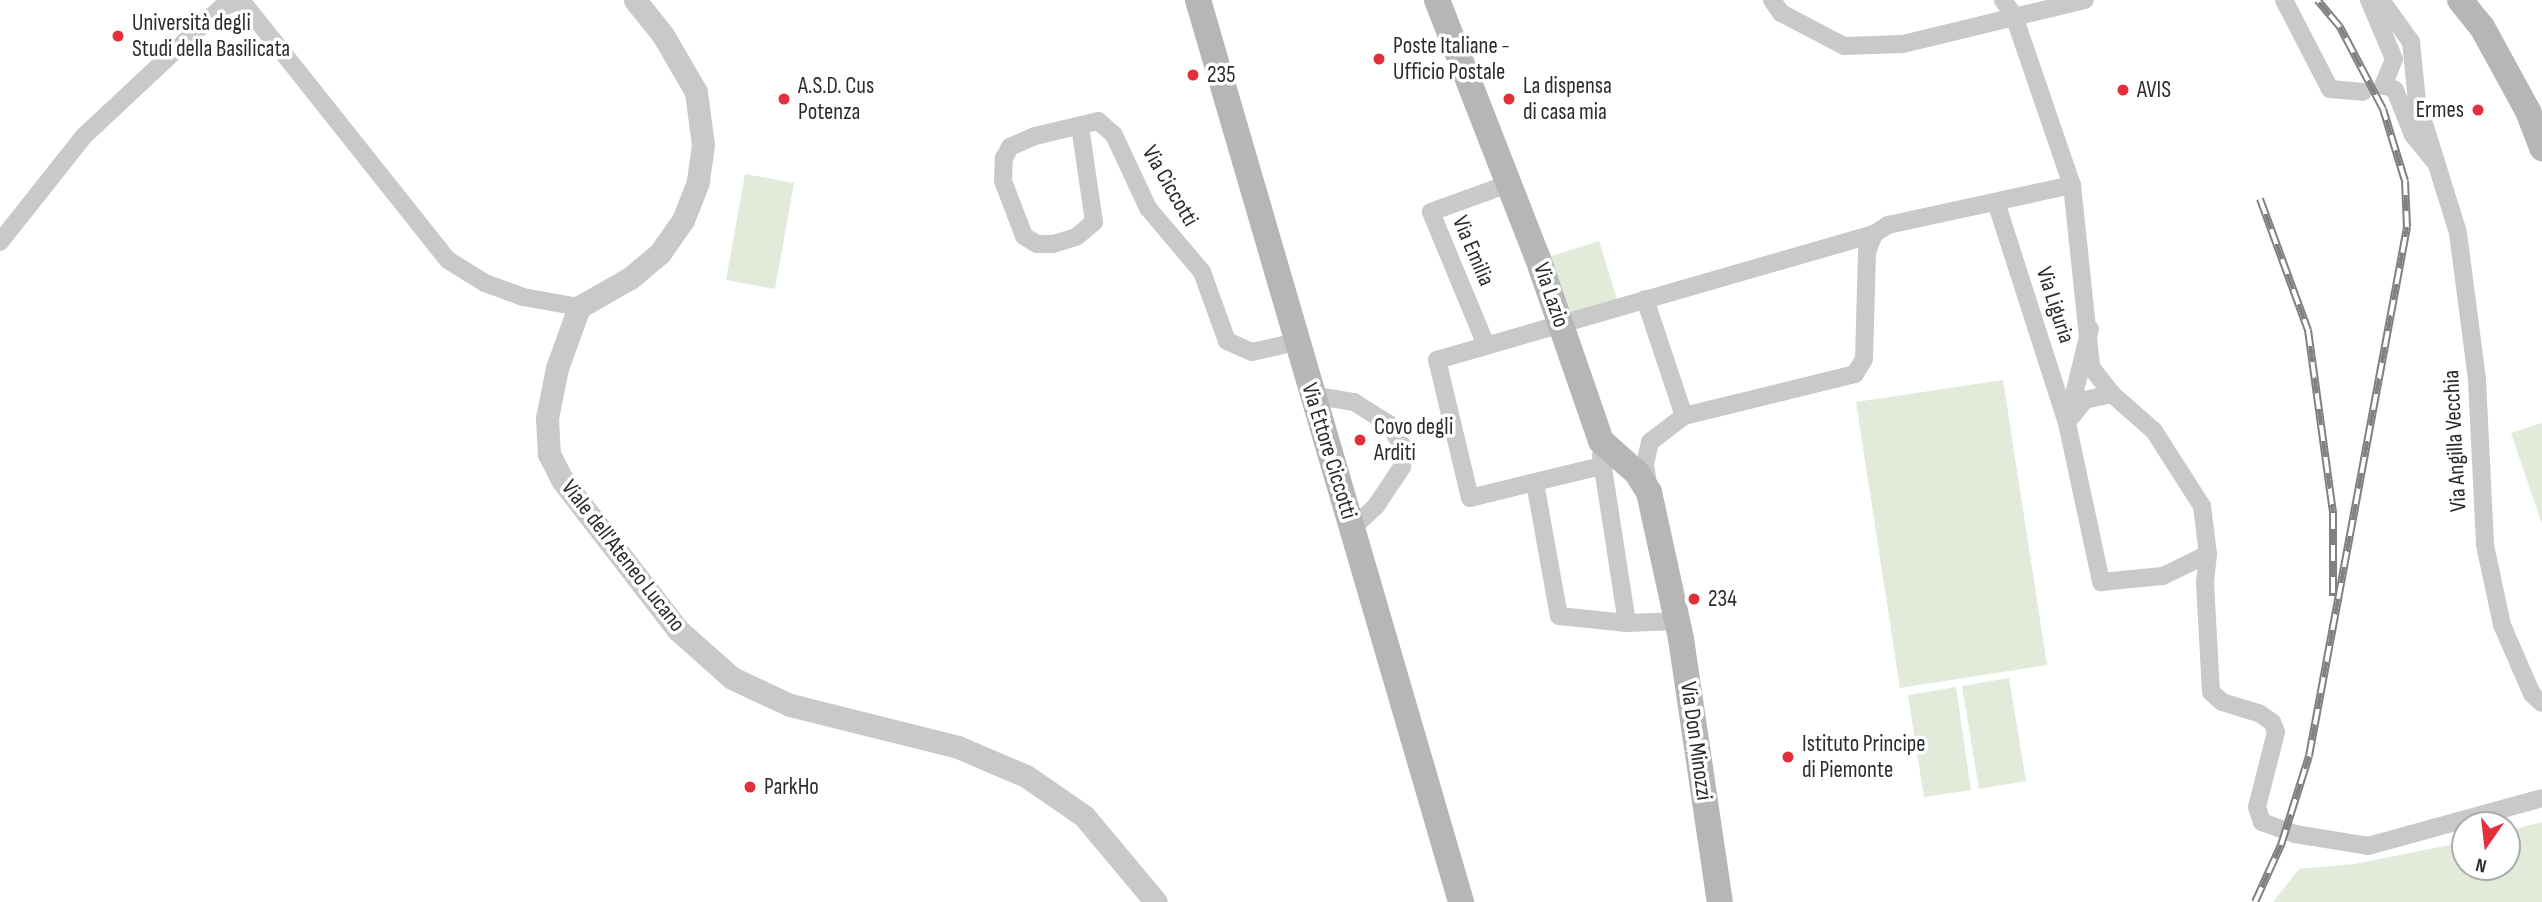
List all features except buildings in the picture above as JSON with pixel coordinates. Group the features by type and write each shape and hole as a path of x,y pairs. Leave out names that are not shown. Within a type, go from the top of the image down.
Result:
{"main road":[{"name":"Via Ettore Ciccotti","path":"1198,0 1461,902"},
{"name":"Via Lazio","path":"1437,0 1561,323 1601,454 1637,473 1649,492 1667,580"},
{"path":"2460,0 2482,26 2528,111 2542,148"},
{"name":"Via Don Minozzi","path":"1667,580 1678,621 1720,902"}],"street":[{"path":"0,242 84,136 221,8 241,0 448,260 485,283 523,297 579,307 630,278 660,253 683,220 698,182 703,145 696,92 663,35 635,0"},
{"path":"1772,0 1781,13 1844,46 1903,44 2085,0"},
{"path":"2003,0 2014,16 2072,186 2090,329 2091,367 2112,394 2154,431 2202,506 2208,554 2205,582 2211,692 2222,702 2259,713 2272,722 2276,732 2257,807 2262,822 2295,834 2368,846 2542,798"},
{"path":"2284,0 2330,89 2363,92"},
{"name":"Via Angilla Vecchia","path":"2368,0 2394,60 2384,85 2395,90 2413,135 2440,167"},
{"name":"Via Angilla Vecchia","path":"2381,0 2411,42 2417,101 2440,167 2458,233 2477,380 2486,545 2502,625 2532,694 2542,703"},
{"name":"Via Ciccotti","path":"1080,126 1094,222 1076,237 1037,244 1024,236 1003,181 1004,158 1010,147 1035,136 1098,121 1114,135 1148,208 1202,272 1227,341 1233,348 1252,352 1296,342"},
{"name":"Via Emilia","path":"1486,345 1431,212 1508,184"},
{"path":"1627,623 1601,454 1535,483 1470,498 1437,360 1881,230 2072,186"},
{"name":"Via Liguria","path":"1996,202 2067,423 2101,582 2163,576 2208,554"},
{"path":"1649,492 1646,451 1661,430 1684,416 1855,373 1864,359 1867,252 1881,230"},
{"path":"1645,299 1684,416"},
{"name":"Viale dell'Ateneo Lucano","path":"579,307 557,368 547,418 549,454 562,480 678,630 732,678 790,705 958,747 1026,776 1084,816 1156,902"},
{"path":"2067,423 2090,329"},
{"path":"2067,423 2085,400 2112,394"},
{"path":"1311,395 1354,402 1389,424 1403,446 1402,467 1376,506 1352,528"},
{"path":"1535,483 1559,615 1627,623 1678,621"}],"green space":[{"path":"745,174 794,183 775,289 726,280"},
{"path":"1599,241 1617,299 1567,314 1549,257"},
{"path":"2003,380 2047,665 1900,688 1856,402"},
{"path":"2542,423 2542,524 2511,433"},
{"path":"2009,678 2026,781 1979,789 1962,686"},
{"path":"1956,687 1971,790 1924,797 1908,695"},
{"path":"2542,822 2542,902 2273,902 2299,869 2354,864 2451,845 2451,881 2521,881 2521,827"}],"railway":[{"path":"2255,902 2281,845 2309,756 2407,227 2405,181 2383,109 2340,27 2317,0"},
{"path":"2260,199 2308,330 2333,513 2333,596"}],"place":[{"name":"Università degli Studi della Basilicata","path":"118,36"},
{"name":"Poste Italiane - Ufficio Postale","path":"1379,59"},
{"name":"235","path":"1193,75"},
{"name":"AVIS","path":"2123,90"},
{"name":"A.S.D. Cus Potenza","path":"784,99"},
{"name":"La dispensa di casa mia","path":"1509,99"},
{"name":"Ermes","path":"2478,110"},
{"name":"Covo degli Arditi","path":"1360,440"},
{"name":"234","path":"1694,599"},
{"name":"Istituto Principe di Piemonte","path":"1788,757"},
{"name":"ParkHo","path":"750,787"}]}
